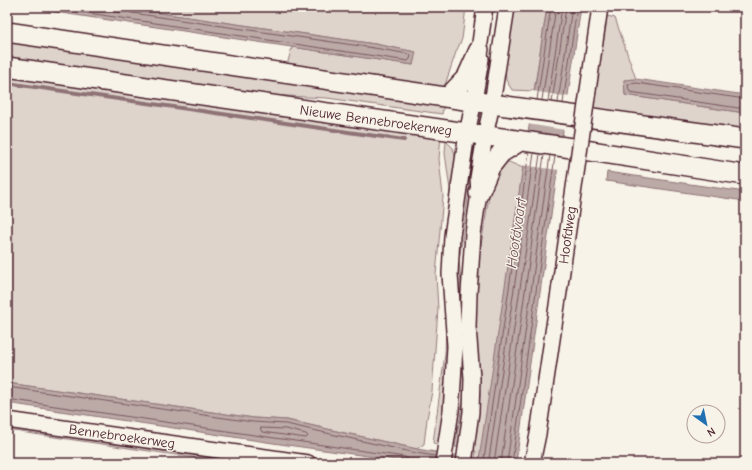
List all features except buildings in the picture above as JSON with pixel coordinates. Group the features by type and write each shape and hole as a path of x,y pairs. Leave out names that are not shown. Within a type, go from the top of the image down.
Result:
{"main road":[{"path":"7,32 571,115 745,138"},
{"path":"448,97 467,77 479,50"},
{"name":"Nieuwe Bennebroekerweg","path":"7,68 476,134 745,175"},
{"path":"479,193 490,167 501,152 520,141"}],"street":[{"path":"483,102 481,59 479,50 485,7"},
{"path":"444,456 451,411 455,346 450,274 452,236 507,7"},
{"name":"Hoofdweg","path":"532,463 560,285 600,7"},
{"path":"465,456 471,412 472,378 468,327 469,294 473,234 479,193 476,134"},
{"name":"Bennebroekerweg","path":"7,420 308,463"}],"shaded area":[{"path":"118,7 466,7 462,39 444,88 287,65 292,47 413,65 415,52 375,44"},
{"path":"513,7 547,7 534,91 512,90 506,80 505,66"},
{"path":"607,16 615,18 636,79 624,80 625,95 745,113 745,133 592,110"},
{"path":"7,35 444,105 442,114 327,98 186,91 7,66"},
{"path":"7,74 441,135 439,159 443,196 436,275 438,309 432,391 424,444 417,449 287,420 254,418 7,383"},
{"path":"446,141 453,148 457,162 450,325 442,445 433,443 445,354 446,323 443,278 445,236 450,190 445,153"},
{"path":"473,145 474,157 459,261 467,344 462,447 455,447 463,400 465,370 454,257 468,156"},
{"path":"501,162 509,162 523,168 480,459 475,458 476,451 473,450 480,395 475,331 474,288 494,166"},
{"path":"7,425 268,463 230,463 7,430"}],"water":[{"path":"21,7 118,7 375,44 416,52 413,65"},
{"name":"Hoofdvaart","path":"547,7 581,7 516,462 520,463 418,463 7,403 7,383 254,418 287,420 417,449 479,459"},
{"path":"636,79 745,95 745,113 625,95 624,80"},
{"path":"607,172 745,192 745,201 606,181"}],"pier":[{"path":"532,91 570,97 565,130 527,124"},
{"path":"526,131 564,136 559,170 521,165"}],"waterway":[{"path":"7,83 404,140"}]}
